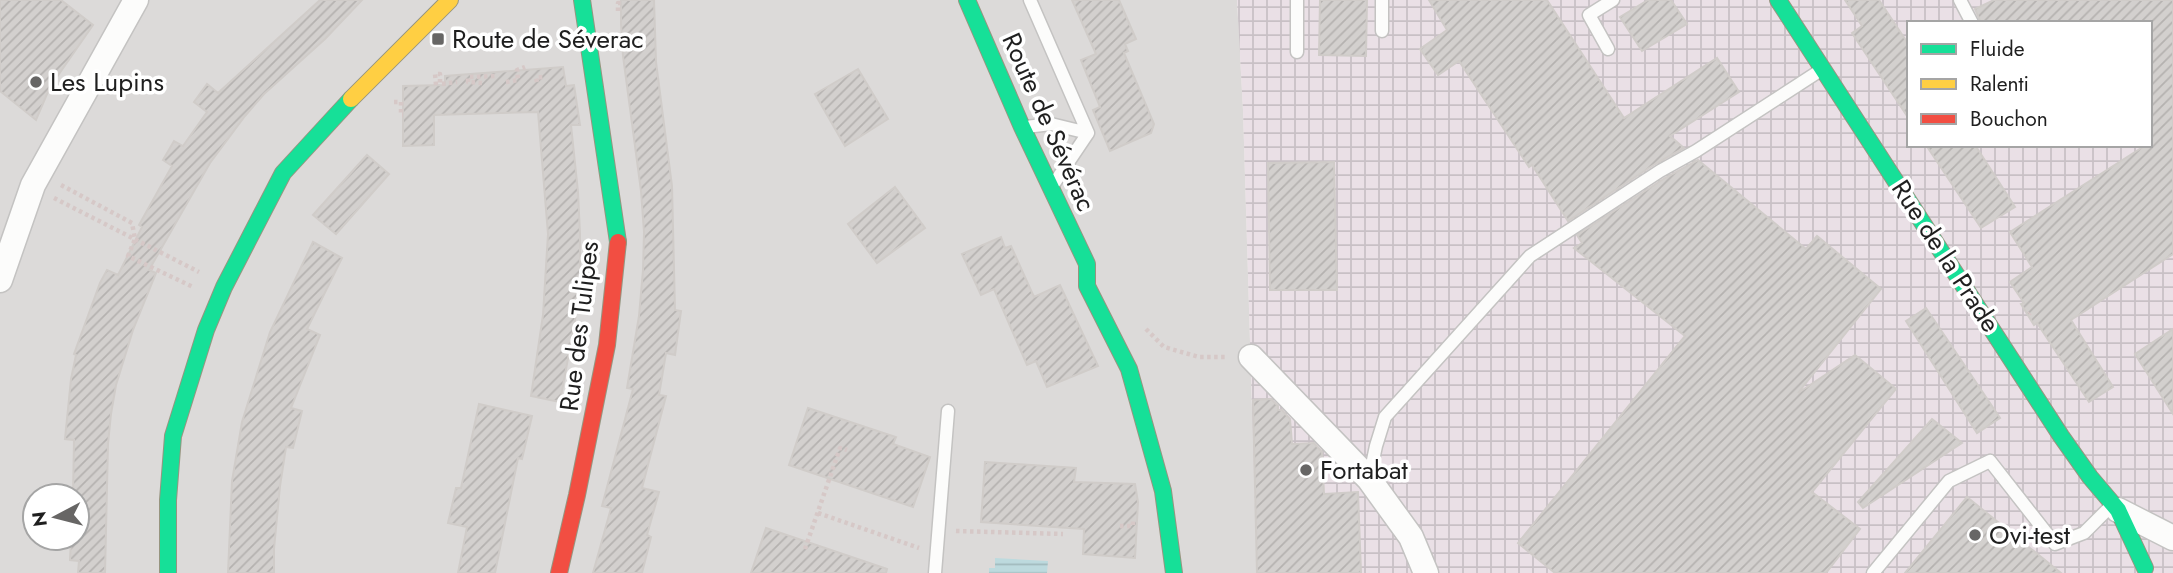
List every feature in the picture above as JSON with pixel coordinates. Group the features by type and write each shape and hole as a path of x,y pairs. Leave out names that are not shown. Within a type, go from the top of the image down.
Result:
{"street":[{"path":"0,280 33,185 136,0"},
{"path":"168,573 168,500 173,436 206,330 224,287 284,173 335,115 450,0"},
{"name":"Rue des Tulipes","path":"559,573 607,345 618,244 582,0"},
{"name":"Route de Sévérac","path":"967,0 1022,127 1087,264 1087,286 1129,369 1163,491 1174,573"},
{"name":"Rue de la Prade","path":"1779,0 2062,436 2116,507 2144,570"},
{"path":"1087,264 1103,274"},
{"name":"Route de Sévérac","path":"1121,319 1129,342 1129,369"},
{"path":"1251,357 1369,479 1411,537 1426,573"},
{"name":"Rue de la Prade","path":"2116,507 2173,538"},
{"path":"2144,570 2154,548 2173,538"}],"lane":[{"path":"1030,0 1088,133"},
{"path":"1297,0 1297,52"},
{"path":"1382,0 1382,31"},
{"path":"1608,49 1589,15 1613,0"},
{"path":"1960,0 1971,21"},
{"path":"1369,479 1385,417 1530,256 1824,68"},
{"path":"1022,127 1051,124 1088,133"},
{"path":"1051,189 1088,133"},
{"path":"935,573 948,411"},
{"path":"1873,573 1949,481 1990,461 2055,544 2084,533 2116,507"}],"path":[{"path":"506,82 517,80 517,70 525,67"},
{"path":"436,85 435,74 440,74 440,84 457,82"},
{"path":"482,83 468,82 468,77 496,76"},
{"path":"537,82 536,78 543,77"},
{"path":"398,102 401,102 403,115"},
{"path":"60,184 132,223 135,239 128,256 197,288 204,274"},
{"path":"81,211 189,266"},
{"path":"1139,322 1164,347 1199,357"},
{"path":"805,549 840,448 846,450"},
{"path":"818,513 936,554"},
{"path":"1120,526 1133,526 1133,523"},
{"path":"938,531 1063,534"}],"shaded area":[{"path":"0,0 1237,0 1243,110 1257,573 0,573"},
{"path":"1237,0 2173,0 2173,573 1257,573 1243,110"}],"water":[{"path":"995,558 1048,561 1047,573 989,573 989,568 995,568"}],"building":[{"path":"0,0 61,0 93,25 50,87 36,120 0,91"},
{"path":"320,0 362,0 325,39 264,94 245,116 210,163 149,270 156,273 133,330 116,385 111,414 105,573 78,573 79,561 70,560 70,552 91,552 91,482 73,482 74,440 65,439 74,354 100,283 107,270 118,275 142,227 139,225 172,166 163,160 174,141 183,146 207,112 194,102 207,84 218,93"},
{"path":"621,0 654,0 656,62 672,186 675,310 681,311 675,355 666,353 659,395 666,396 642,488 659,492 647,535 651,537 642,573 593,573 611,508 602,506 633,389 627,388 639,316 643,270 641,191 623,56"},
{"path":"1072,0 1119,0 1136,39 1125,44 1128,51 1124,53 1154,124 1151,133 1110,151 1093,110 1100,107 1081,60 1096,54"},
{"path":"1320,0 1367,0 1366,56 1319,55"},
{"path":"1429,0 1547,0 1624,118 1717,58 1739,92 1670,136 1684,148 1568,221 1459,61 1438,75 1420,49 1447,30"},
{"path":"1648,0 1671,0 1687,24 1642,51 1620,17"},
{"path":"1845,0 1879,0 1907,42 1907,116 1852,33 1862,26"},
{"path":"1994,0 2173,0 2173,254 2071,320 2113,387 2089,402 2037,323 2034,325 2010,282 2032,267 2010,232 2143,147 2152,147 2152,21 1980,21 1975,9"},
{"path":"563,67 566,86 574,85 580,125 571,125 578,192 580,276 560,402 531,396 543,315 548,234 538,112 434,115 434,145 403,146 403,86 445,85 445,76"},
{"path":"858,69 888,119 845,146 815,94"},
{"path":"1927,147 1976,147 2015,207 1981,228"},
{"path":"367,155 389,174 336,234 313,215"},
{"path":"1698,160 1806,249 1817,236 1881,289 1798,393 1855,355 1896,389 1812,492 1860,529 1826,573 1555,573 1518,543 1685,336 1574,248 1582,243 1577,235"},
{"path":"1334,162 1337,290 1270,290 1268,163"},
{"path":"895,187 925,228 877,263 848,224"},
{"path":"1001,237 1005,248 1011,246 1034,297 1060,285 1098,366 1047,387 1036,361 1027,365 994,289 981,295 962,254"},
{"path":"313,242 342,258 307,329 320,335 291,408 302,411 293,448 286,447 274,549 274,573 228,573 232,481 242,422 270,332"},
{"path":"1926,308 2000,418 1977,433 1906,321"},
{"path":"2173,329 2173,414 2135,354"},
{"path":"1271,399 1278,406 1278,410 1282,410 1290,419 1292,444 1314,443 1322,452 1324,494 1358,492 1361,573 1257,573 1253,400"},
{"path":"479,404 532,416 522,459 518,458 495,573 458,573 467,527 448,523 456,488 461,488"},
{"path":"808,408 896,437 893,444 930,457 913,507 789,465"},
{"path":"1932,419 1962,443 1863,508 1858,502"},
{"path":"985,462 1076,468 1074,482 1135,484 1138,502 1135,558 1083,554 1084,529 981,522"},
{"name":"Ovi-test","path":"1967,497 2061,573 1905,573"},
{"path":"766,528 887,569 886,573 751,573"}],"traffic: fast":[{"path":"582,0 618,242"},
{"path":"967,0 1022,127 1087,264 1087,286 1129,369 1163,491 1174,573"},
{"path":"1778,0 2061,436 2118,510 2145,568"},
{"path":"168,573 168,500 173,436 206,330 224,287 283,173 351,99"}],"traffic: slow":[{"path":"351,99 450,0"}],"traffic: jam":[{"path":"559,573 607,345 618,242"}],"place":[{"name":"Route de Séverac","path":"438,39"},
{"name":"Les Lupins","path":"36,82"},
{"name":"Fortabat","path":"1306,470"},
{"name":"Ovi-test","path":"1975,535"}]}
